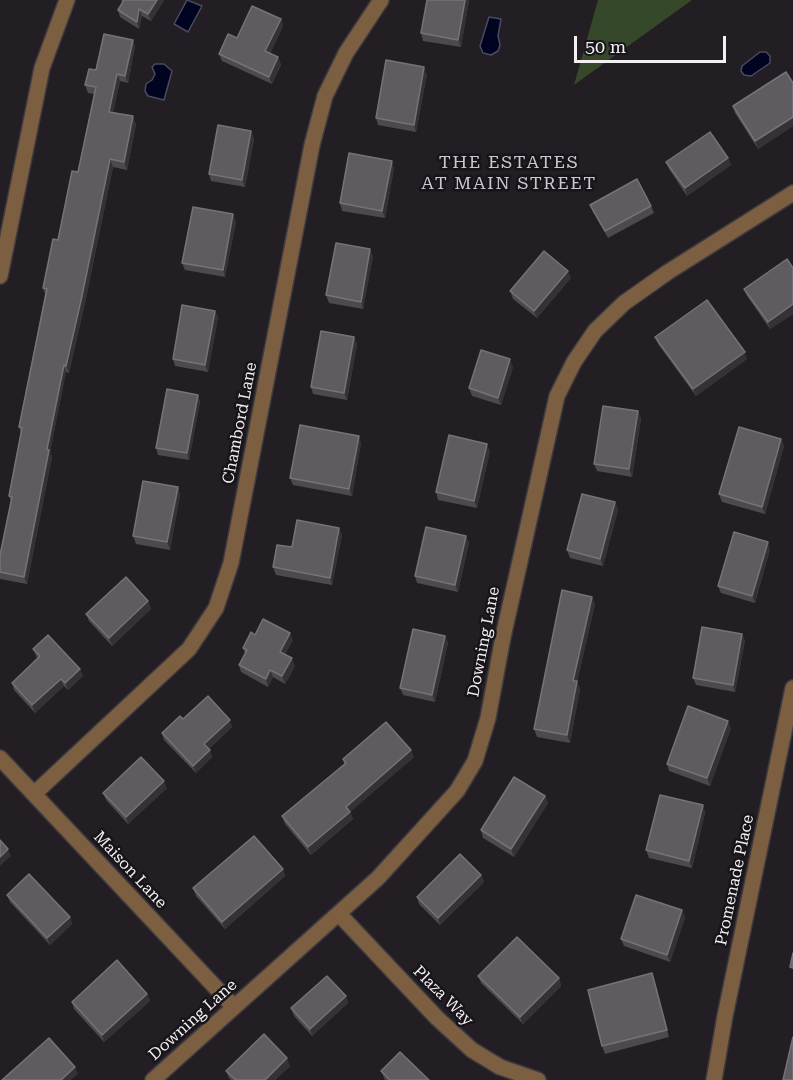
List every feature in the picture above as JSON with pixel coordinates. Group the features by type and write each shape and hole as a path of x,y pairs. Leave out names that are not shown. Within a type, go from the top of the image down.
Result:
{"street":[{"path":"0,276 42,68 67,0"},
{"name":"Chambord Lane","path":"34,794 189,649 216,608 231,563 312,145 322,106 346,53 381,0"},
{"name":"Downing Lane","path":"153,1080 378,878 457,791 476,760 488,718 502,637 557,396 574,362 595,331 624,303 668,272 793,193"},
{"name":"Promenade Place","path":"714,1080 725,1016 793,688"},
{"name":"Maison Lane","path":"0,758 234,1007"},
{"name":"Plaza Way","path":"339,914 437,1018 472,1050 500,1067 538,1080"}],"green space":[{"path":"598,0 692,0 574,85"}],"water":[{"path":"187,0 202,6 188,32 174,24"},
{"path":"489,17 501,19 498,36 500,45 498,51 491,55 483,53 480,46"},
{"path":"760,52 766,52 770,56 770,63 751,76 744,75 741,71 742,66"},
{"path":"155,64 164,64 172,71 164,100 148,96 145,91 146,84 155,74 152,67"}],"building":[{"path":"124,0 157,0 148,14 139,9 137,22 118,10"},
{"path":"427,0 465,0 458,40 421,33"},
{"path":"252,6 281,19 265,51 278,57 269,77 219,54 228,34 237,38"},
{"path":"104,34 133,40 125,76 117,74 109,112 133,116 124,162 110,159 82,296 66,366 64,365 24,577 0,572 0,555 12,497 9,496 22,428 19,427 47,289 43,288 53,239 58,240 72,171 78,172 96,87 85,85 89,69 96,70"},
{"path":"386,60 424,67 414,125 376,118"},
{"path":"786,72 793,83 793,117 755,141 733,106"},
{"path":"218,125 251,131 242,180 209,174"},
{"path":"710,132 728,158 685,188 666,162"},
{"path":"349,153 392,161 382,211 340,203"},
{"path":"637,179 651,206 605,231 590,205"},
{"path":"193,207 233,214 223,270 182,263"},
{"path":"336,243 370,249 361,302 326,295"},
{"path":"544,251 568,271 534,311 510,291"},
{"path":"787,259 793,268 793,304 768,322 744,289"},
{"path":"707,300 745,352 693,389 655,337"},
{"path":"182,305 215,311 205,365 173,359"},
{"path":"321,331 354,337 344,393 311,387"},
{"path":"481,350 510,359 498,398 469,388"},
{"path":"167,389 198,395 187,453 156,448"},
{"path":"603,406 638,411 629,469 594,464"},
{"path":"300,425 359,436 349,489 290,478"},
{"path":"739,427 781,439 762,507 719,494"},
{"path":"449,435 487,444 474,501 436,492"},
{"path":"143,481 178,487 167,542 133,536"},
{"path":"582,494 615,502 600,559 567,550"},
{"path":"297,520 339,528 330,578 273,567 277,545 292,547"},
{"path":"426,527 466,536 455,585 415,576"},
{"path":"734,532 768,542 752,596 718,586"},
{"path":"126,577 148,601 109,638 86,614"},
{"path":"562,590 592,597 573,681 577,681 567,735 534,729"},
{"path":"263,619 290,633 280,652 292,658 282,676 270,670 266,679 239,665 247,650 243,648 251,632 255,635"},
{"path":"702,627 742,634 733,685 693,678"},
{"path":"413,629 445,636 432,695 400,688"},
{"path":"48,635 80,669 65,683 61,679 32,705 12,683 40,656 33,649"},
{"path":"208,696 230,720 204,744 210,750 193,766 162,733 180,716 183,719"},
{"path":"688,706 728,721 707,778 667,764"},
{"path":"386,722 411,750 346,807 350,812 308,847 282,816 346,763 343,759"},
{"path":"141,757 164,781 126,817 103,793"},
{"path":"514,777 545,796 511,849 481,830"},
{"path":"660,795 703,805 689,861 646,850"},
{"path":"254,836 283,869 222,922 193,888"},
{"path":"0,840 8,849 0,857"},
{"path":"460,854 481,875 438,918 417,897"},
{"path":"29,874 70,917 47,938 7,895"},
{"path":"636,895 682,910 667,955 621,939"},
{"path":"517,937 559,978 520,1017 478,976"},
{"path":"117,960 147,994 102,1035 72,1002"},
{"path":"652,973 667,1030 602,1046 588,990"},
{"path":"327,976 346,996 310,1029 291,1008"},
{"path":"264,1034 287,1058 265,1080 236,1080 226,1071"},
{"path":"793,1037 793,1080 783,1080"},
{"path":"49,1038 75,1067 61,1080 2,1080"},
{"path":"400,1052 429,1080 390,1080 381,1071"}],"district":[{"name":"THE ESTATES AT MAIN STREET","path":"509,174"}]}
